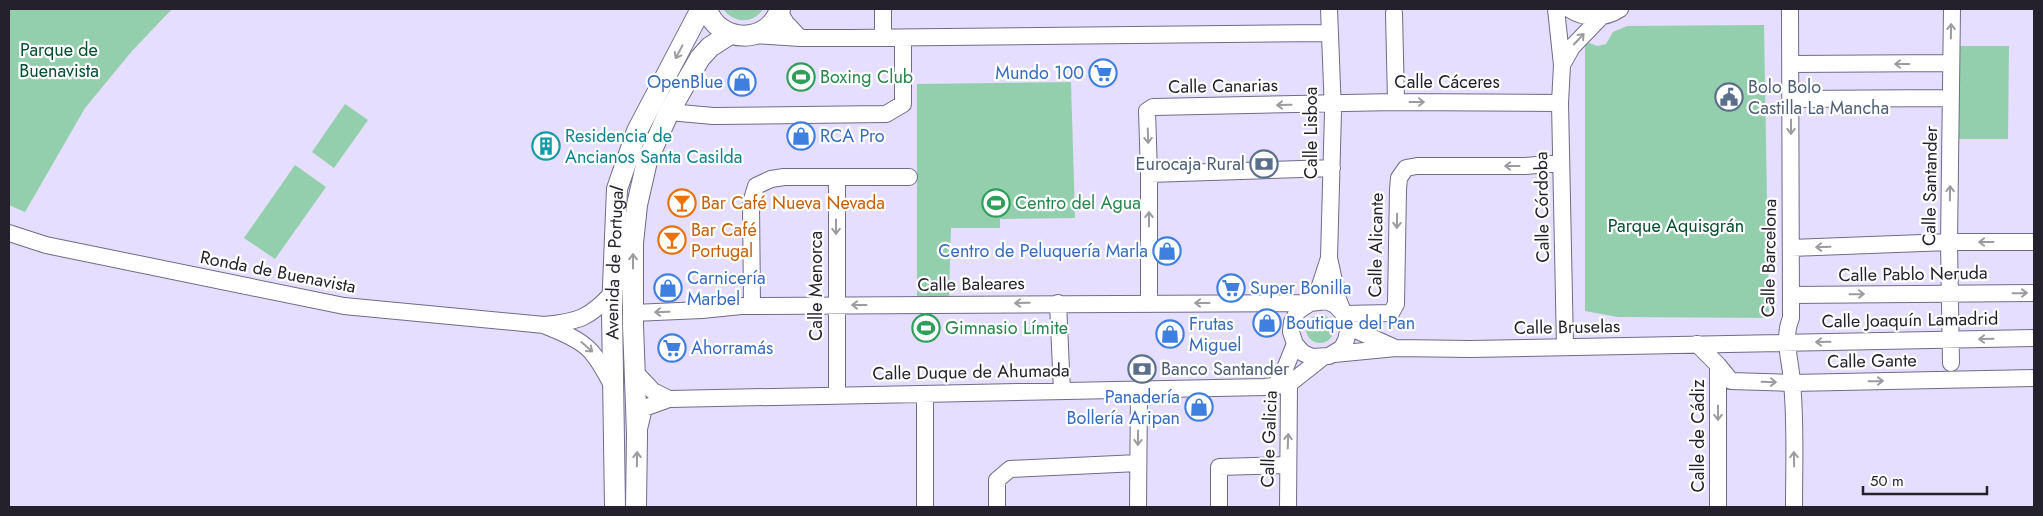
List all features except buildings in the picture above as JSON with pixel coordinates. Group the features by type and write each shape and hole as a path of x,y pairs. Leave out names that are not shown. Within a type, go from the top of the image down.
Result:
{"main road":[{"name":"Avenida de Portugal","path":"615,507 616,457 612,387 617,189 637,131 701,9"},
{"path":"707,9 713,21 720,29 730,34 742,36 754,35 765,30 774,22 780,10"},
{"name":"Avenida de Portugal","path":"636,507 637,434 633,243 637,205 646,161 669,112 700,58 710,46 730,34"}],"street":[{"path":"883,9 883,38"},
{"name":"Calle Lisboa","path":"1329,9 1333,103 1329,258 1338,299 1346,321"},
{"name":"Calle Córdoba","path":"1556,9 1562,65 1560,103 1565,347"},
{"path":"1569,9 1583,16 1600,18 1620,9"},
{"name":"Calle Barcelona","path":"1790,9 1791,318 1787,327 1787,342 1792,383 1794,507"},
{"name":"Calle Santander","path":"1951,363 1949,242 1952,9"},
{"path":"780,10 786,23 800,38"},
{"path":"1394,13 1396,102"},
{"name":"Calle Córdoba","path":"1562,65 1572,47 1600,18"},
{"path":"754,35 800,38 1065,38 1329,33"},
{"path":"669,112 713,116 886,114 903,104 903,38"},
{"path":"1791,64 1951,64"},
{"path":"1791,99 1951,98"},
{"name":"Calle Cáceres","path":"1333,103 1560,103"},
{"name":"Calle Canarias","path":"1149,303 1147,111 1152,108 1333,103"},
{"name":"Calle Alicante","path":"1346,321 1391,313 1396,304 1398,178 1406,168 1417,166 1526,166 1561,163"},
{"path":"1149,174 1332,168"},
{"path":"752,306 751,203 756,186 771,179 784,177 910,177"},
{"name":"Calle Menorca","path":"836,178 837,395"},
{"name":"Ronda de Buenavista","path":"9,233 46,245 344,306 544,325 570,322 586,317 599,308 613,292"},
{"path":"1790,248 1949,242 2034,242"},
{"name":"Calle Lisboa","path":"1313,302 1329,258"},
{"name":"Calle Pablo Neruda","path":"1791,295 2034,293"},
{"path":"1327,301 1335,306 1346,321 1346,340 1328,356 1312,357 1303,353 1295,344 1291,332 1292,322 1298,311 1313,302 1327,301"},
{"name":"Calle Baleares","path":"633,313 752,306 1313,302"},
{"path":"1058,303 1062,390"},
{"name":"Calle Bruselas","path":"1346,321 1396,348"},
{"name":"Ronda de Buenavista","path":"544,325 580,341 595,354 612,387"},
{"name":"Calle Joaquín Lamadrid","path":"1787,342 2034,338"},
{"name":"Calle Bruselas","path":"1328,356 1396,348 1565,347 1787,342"},
{"path":"1718,365 1726,351 1738,343"},
{"path":"1282,385 1284,371 1295,344"},
{"name":"Calle de Cádiz","path":"1696,344 1718,365 1718,507"},
{"name":"Calle Galicia","path":"1288,507 1282,385 1328,356"},
{"name":"Calle Gante","path":"1718,365 1731,381 1792,383 2034,378"},
{"path":"635,372 653,391 669,399"},
{"name":"Calle Duque de Ahumada","path":"637,434 644,408 669,399 1139,390 1282,385"},
{"path":"1138,507 1139,390"},
{"path":"925,507 926,394"},
{"path":"997,507 997,480 1010,469 1138,463"},
{"path":"1219,507 1219,467 1287,465"}],"green space":[{"name":"Parque de Buenavista","path":"9,9 172,9 132,51 85,108 25,212 9,205"},
{"path":"723,9 763,9 754,18 743,20 732,17"},
{"name":"Parque Aquisgrán","path":"1764,25 1769,318 1618,317 1585,311 1585,45 1589,43 1597,46 1606,44 1613,32 1627,26"},
{"path":"1958,46 2009,46 2008,139 1957,139"},
{"name":"Centro del Agua","path":"1071,82 1075,218 1000,219 1000,228 951,228 949,296 917,297 917,84"},
{"path":"345,104 368,120 334,168 312,152"},
{"path":"295,165 326,187 275,259 244,238"},
{"path":"1320,315 1330,319 1334,329 1330,339 1320,343 1310,339 1306,329 1310,319"}],"place":[{"name":"Mundo 100","path":"1103,73"},
{"name":"Boxing Club","path":"801,77"},
{"name":"OpenBlue","path":"742,82"},
{"name":"Bolo Bolo Castilla La Mancha","path":"1729,97"},
{"name":"RCA Pro","path":"801,136"},
{"name":"Residencia de Ancianos Santa Casilda","path":"546,146"},
{"name":"Eurocaja Rural","path":"1264,164"},
{"name":"Bar Café Nueva Nevada","path":"682,203"},
{"name":"Centro del Agua","path":"996,203"},
{"name":"Bar Café Portugal","path":"672,240"},
{"name":"Centro de Peluquería Marla","path":"1167,251"},
{"name":"Carnicería Marbel","path":"668,288"},
{"name":"Super Bonilla","path":"1231,288"},
{"name":"Boutique del Pan","path":"1267,323"},
{"name":"Gimnasio Límite","path":"926,328"},
{"name":"Frutas Miguel","path":"1170,334"},
{"name":"Ahorramás","path":"672,348"},
{"name":"Banco Santander","path":"1142,369"},
{"name":"Panadería Bollería Aripan","path":"1199,407"}]}
